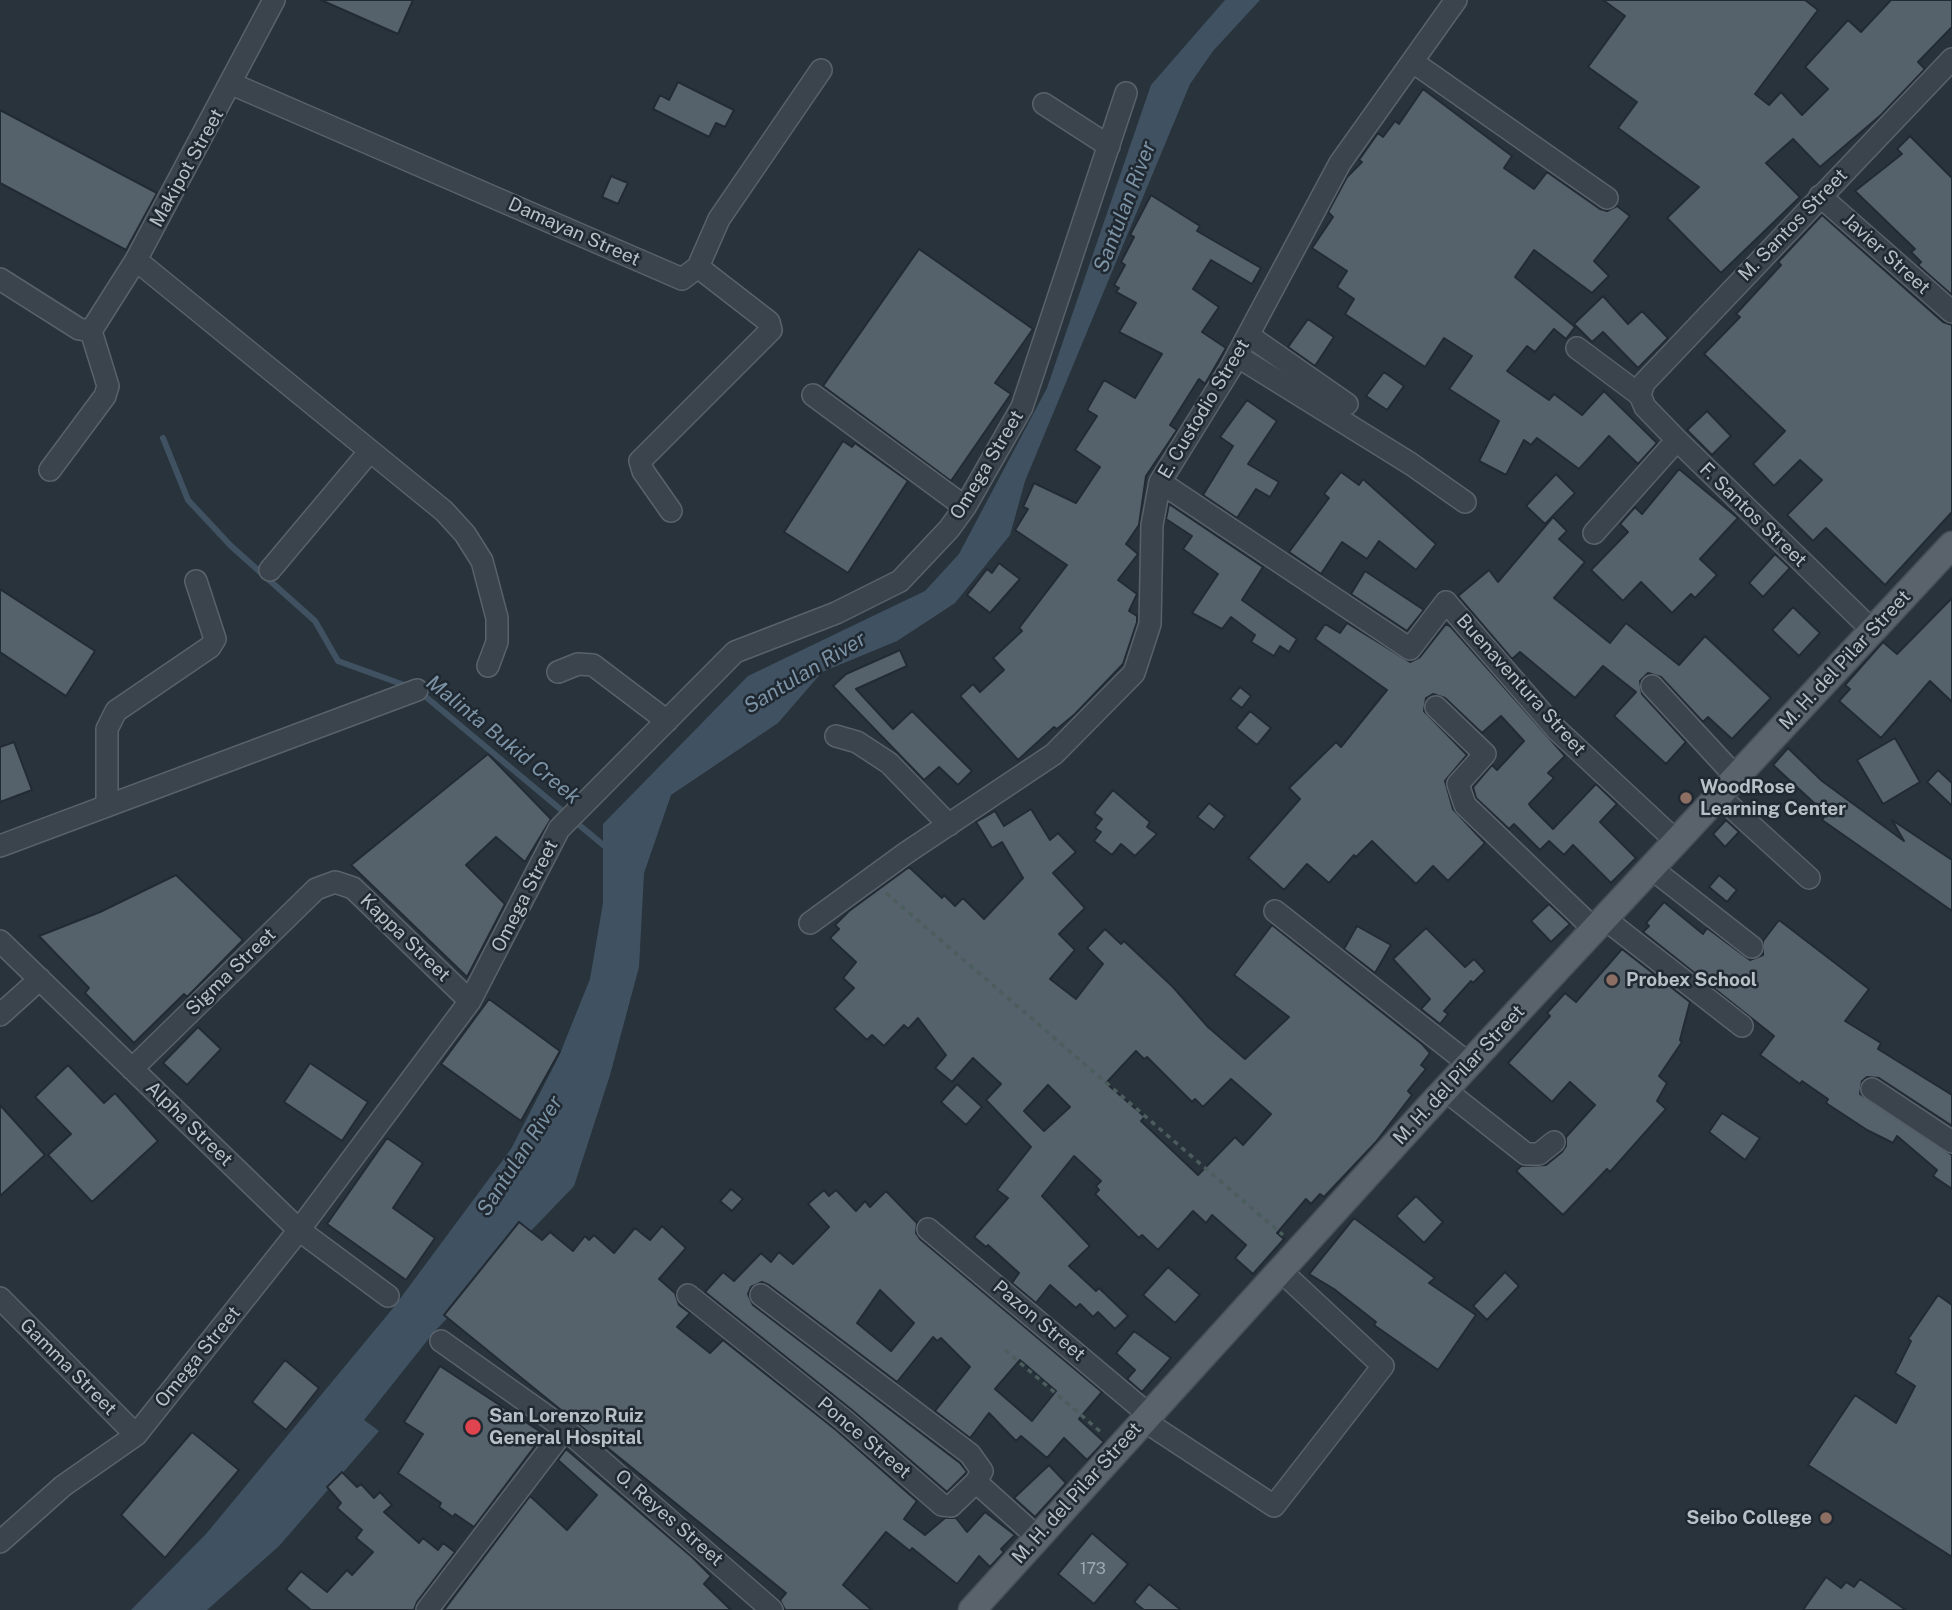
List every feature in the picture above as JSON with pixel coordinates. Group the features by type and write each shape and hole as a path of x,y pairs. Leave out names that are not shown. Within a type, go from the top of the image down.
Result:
{"main road":[{"name":"M. H. del Pilar Street","path":"972,1610 1036,1536 1458,1076 1952,545"}],"street":[{"name":"Makipot Street","path":"91,331 136,260 232,84 274,0"},
{"name":"E. Custodio Street","path":"810,923 1054,754 1134,673 1150,624 1152,525 1160,482 1237,356 1340,163 1456,0"},
{"name":"M. Santos Street","path":"1640,396 1644,383 1952,60"},
{"path":"1413,62 1607,198"},
{"path":"671,511 643,471 640,461 771,330 769,322 698,267 719,219 821,70"},
{"name":"Damayan Street","path":"232,84 682,279 698,267"},
{"name":"Omega Street","path":"0,1542 63,1486 136,1435 299,1230 470,1001 561,828 735,652 836,612 900,581 965,507 1022,407 1126,93"},
{"path":"1044,104 1108,146"},
{"name":"Javier Street","path":"1820,196 1952,312"},
{"path":"136,260 444,511 482,561 497,618 497,642 488,666"},
{"path":"0,279 79,329 91,331 108,386 105,396 50,470"},
{"path":"1248,335 1347,404"},
{"name":"F. Santos Street","path":"1577,348 1640,396 1645,407 1677,440 1872,630"},
{"path":"1237,356 1411,464 1465,502"},
{"path":"813,395 965,507"},
{"path":"1594,533 1677,440"},
{"path":"270,570 370,451"},
{"name":"Buenaventura Street","path":"1160,482 1410,649 1446,602 1556,729 1676,841"},
{"path":"107,806 107,729 116,711 210,648 215,639 196,581"},
{"path":"558,672 578,664 593,665 667,720"},
{"path":"1652,686 1728,787 1809,878"},
{"path":"0,846 417,690"},
{"path":"1436,707 1485,754 1458,784 1465,805 1600,924 1742,1026"},
{"path":"836,736 857,742 889,763 949,825"},
{"path":"1651,868 1752,947"},
{"name":"Kappa Street","path":"335,883 353,888 470,1001"},
{"name":"Sigma Street","path":"132,1069 316,889 335,883"},
{"path":"1275,911 1458,1076 1525,1154 1539,1154 1554,1142"},
{"name":"Alpha Street","path":"0,941 299,1230 388,1296"},
{"path":"0,1015 40,979"},
{"path":"1409,1034 1458,1076"},
{"path":"1872,1089 1952,1142"},
{"name":"Pazon Street","path":"928,1229 1146,1417 1274,1506 1383,1366 1281,1271"},
{"name":"Ponce Street","path":"688,1295 844,1420 942,1505 951,1506 976,1482"},
{"path":"761,1295 970,1454 982,1471 976,1482 1036,1536"},
{"name":"Gamma Street","path":"0,1298 136,1435"},
{"name":"O. Reyes Street","path":"441,1341 565,1429 772,1610"},
{"path":"427,1610 565,1429"}],"path":[{"path":"871,881 1300,1250"},
{"path":"1005,1350 1118,1447"}],"water":[{"name":"Santulan River","path":"1225,0 1260,0 1213,51 1190,84 1025,481 1010,535 955,603 897,641 822,672 778,723 671,795 644,873 639,967 610,1075 574,1186 434,1332 364,1420 379,1431 279,1546 207,1610 131,1610 206,1534 394,1307 511,1149 559,1056 590,979 603,903 603,824 748,676 925,591 959,554 1047,388 1151,85"}],"building":[{"path":"321,0 413,0 398,34"},
{"path":"1603,0 1805,0 1818,10 1755,94 1769,105 1781,92 1802,115 1828,89 1805,67 1848,20 1861,32 1891,0 1952,0 1952,27 1918,62 1925,69 1881,115 1820,167 1793,139 1766,163 1800,197 1721,273 1667,218 1699,187 1618,128 1637,102 1588,67 1625,16"},
{"path":"678,82 734,110 725,127 716,123 709,137 653,109 660,95 669,100"},
{"path":"1423,89 1512,156 1504,168 1534,189 1547,172 1600,209 1607,211 1617,206 1630,216 1594,261 1609,276 1592,293 1534,250 1515,277 1575,327 1566,339 1554,329 1535,352 1527,346 1507,371 1549,400 1554,394 1582,415 1604,391 1657,443 1638,464 1609,436 1579,469 1537,438 1531,445 1524,440 1506,475 1479,461 1499,421 1449,389 1472,356 1444,338 1425,367 1345,314 1354,299 1337,287 1347,271 1312,248 1333,217 1328,212 1347,177 1362,162 1359,160 1378,133 1383,137 1395,121 1399,124"},
{"path":"0,110 157,193 126,250 0,183"},
{"path":"1910,136 1952,178 1952,295 1918,265 1921,262 1911,252 1915,249 1855,191 1902,154 1897,149"},
{"path":"611,176 628,183 618,204 602,197"},
{"path":"1151,195 1200,226 1197,231 1261,268 1252,284 1211,260 1193,289 1219,307 1202,332 1226,348 1205,384 1199,379 1170,425 1177,430 1146,476 1139,525 1126,544 1138,554 1118,580 1137,594 1129,611 1137,616 1137,622 1123,664 1075,714 1057,729 1054,727 1018,760 960,696 973,684 980,692 1004,670 993,658 1022,631 1019,628 1067,565 1015,530 1028,509 1023,507 1034,483 1076,503 1100,467 1075,450 1097,416 1087,410 1104,380 1135,398 1162,354 1119,332 1136,303 1116,292 1119,288 1114,285 1125,265 1121,262 1134,237 1130,235"},
{"path":"1822,215 1943,322 1952,325 1952,512 1885,585 1826,528 1813,541 1787,515 1822,480 1800,460 1774,486 1753,464 1785,431 1704,354 1740,317 1736,314 1781,265 1778,262"},
{"path":"919,249 1033,329 995,383 1011,394 951,481 823,386"},
{"path":"1603,296 1628,324 1642,311 1668,338 1638,368 1603,332 1592,342 1574,324"},
{"path":"1308,319 1334,337 1315,366 1288,347"},
{"path":"1384,372 1404,386 1387,410 1366,396"},
{"path":"1247,400 1277,421 1248,464 1279,482 1270,497 1256,489 1237,518 1203,495 1233,446 1220,437"},
{"path":"1707,411 1731,436 1712,455 1687,430"},
{"path":"843,441 852,447 855,443 908,481 848,573 784,532"},
{"path":"1679,469 1738,518 1700,559 1717,575 1695,598 1691,594 1672,613 1641,582 1623,601 1591,570 1628,532 1620,524 1635,507 1642,514"},
{"path":"1341,472 1359,485 1363,479 1436,544 1416,570 1379,541 1367,559 1342,542 1321,574 1289,552 1329,498 1324,494"},
{"path":"1556,474 1575,493 1545,524 1526,506"},
{"path":"1169,504 1263,567 1242,600 1297,639 1289,652 1280,646 1274,656 1251,642 1255,635 1231,617 1222,629 1192,613 1218,574 1183,549 1192,536 1166,519"},
{"path":"1553,517 1567,531 1559,539 1585,562 1554,598 1610,643 1626,623 1679,665 1705,636 1771,698 1732,739 1708,717 1703,722 1661,677 1648,673 1640,681 1642,694 1686,742 1666,764 1614,716 1636,692 1603,666 1575,698 1520,652 1512,659 1458,596 1489,570 1498,582"},
{"path":"1775,554 1790,568 1763,597 1749,583"},
{"path":"999,563 1020,579 990,613 967,595 987,569 992,573"},
{"path":"1365,571 1424,610 1407,631 1351,594"},
{"path":"0,589 95,651 66,696 0,652"},
{"path":"1952,598 1952,702 1930,681 1881,738 1839,701 1850,689 1845,685 1883,642 1897,654"},
{"path":"1793,607 1820,633 1799,656 1772,630"},
{"path":"1347,623 1410,662 1420,657 1446,624 1451,627 1565,756 1548,773 1554,778 1529,804 1531,807 1553,829 1596,784 1617,804 1600,822 1636,858 1611,883 1573,845 1564,855 1549,841 1540,850 1514,824 1509,829 1476,798 1473,787 1492,765 1497,770 1524,741 1501,716 1482,733 1445,698 1433,694 1426,698 1424,711 1467,755 1445,781 1453,809 1485,843 1448,881 1433,866 1416,884 1372,841 1356,857 1354,855 1329,883 1307,864 1284,890 1248,858 1300,799 1289,788 1336,742 1341,747 1387,690 1315,639 1325,624 1340,633"},
{"path":"900,650 907,666 856,689 893,729 912,711 972,771 958,785 939,767 924,780 833,686 846,674"},
{"path":"1240,687 1251,696 1242,708 1230,699"},
{"path":"1250,711 1271,728 1257,745 1236,728"},
{"path":"1895,738 1920,782 1883,804 1857,760"},
{"path":"14,742 32,790 0,802 0,747"},
{"path":"1788,748 1822,781 1904,841 1892,820 1952,860 1952,911 1822,820 1826,814 1773,765"},
{"path":"488,754 551,819 525,862 496,837 466,865 505,904 467,977 351,865"},
{"path":"1938,770 1952,783 1952,806 1927,782"},
{"path":"1113,790 1150,822 1147,827 1157,834 1135,856 1121,844 1112,855 1094,841 1101,832 1095,828 1102,819 1094,813"},
{"path":"1209,803 1225,816 1214,830 1197,817"},
{"path":"1031,809 1050,840 1058,833 1076,852 1053,873 1085,908 1059,934 1075,950 1050,979 1076,999 1103,964 1087,948 1105,929 1121,944 1124,941 1173,987 1208,1027 1245,1059 1289,1017 1234,975 1272,925 1430,1053 1421,1065 1426,1069 1408,1091 1412,1095 1376,1142 1324,1197 1320,1194 1311,1204 1306,1199 1277,1233 1284,1239 1253,1274 1235,1258 1246,1245 1212,1215 1206,1223 1193,1211 1158,1250 1142,1235 1139,1238 1095,1194 1099,1190 1096,1186 1101,1181 1074,1156 1042,1196 1090,1246 1069,1266 1096,1291 1099,1288 1128,1316 1115,1329 1098,1312 1093,1317 1080,1304 1076,1308 1050,1285 1036,1303 1012,1283 1019,1273 988,1245 986,1247 974,1237 1008,1198 997,1190 1031,1147 986,1100 1001,1084 973,1058 952,1082 935,1068 946,1055 918,1018 908,1029 904,1025 884,1046 872,1035 867,1040 834,1009 854,988 843,978 856,962 830,938 839,929 835,925 849,911 909,867 942,898 944,895 955,906 963,898 984,919 1023,878 1002,842 992,848 976,822 995,811 1004,826","holes":["1136,1051 1144,1059 1147,1057 1192,1102 1195,1099 1203,1107 1231,1079 1271,1114 1243,1145 1235,1137 1198,1175 1141,1121 1145,1117 1106,1083","1048,1085 1070,1107 1044,1131 1024,1111"]},
{"path":"1726,820 1739,832 1725,847 1713,834"},
{"path":"176,875 243,940 187,997 184,994 134,1043 85,993 89,988 39,936 100,912"},
{"path":"1719,875 1737,890 1727,902 1709,887"},
{"path":"1664,902 1703,934 1707,928 1750,960 1763,955 1763,941 1779,920 1869,989 1845,1021 1881,1043 1878,1049 1952,1095 1952,1126 1879,1078 1867,1077 1862,1081 1860,1094 1952,1155 1952,1189 1933,1176 1937,1170 1897,1136 1893,1143 1867,1130 1826,1103 1828,1099 1802,1081 1800,1084 1760,1055 1774,1036 1643,932 1649,926 1646,923"},
{"path":"1549,904 1570,924 1551,942 1531,921"},
{"path":"1357,926 1391,945 1375,973 1344,949"},
{"path":"1426,928 1465,967 1474,959 1485,971 1473,983 1471,981 1444,1011 1448,1014 1440,1024 1421,1009 1430,999 1393,959"},
{"path":"1622,949 1690,1002 1680,1040 1682,1042 1659,1076 1667,1083 1657,1101 1666,1109 1610,1172 1607,1169 1563,1215 1516,1171 1521,1166 1546,1165 1562,1152 1566,1146 1566,1137 1595,1105 1570,1082 1552,1102 1508,1063 1550,1016 1547,1013 1565,993 1576,1002"},
{"path":"489,999 560,1051 521,1121 441,1064"},
{"path":"198,1027 221,1049 187,1085 163,1063"},
{"path":"310,1063 368,1102 342,1141 284,1102"},
{"path":"68,1065 104,1103 115,1093 158,1141 92,1202 48,1155 71,1134 35,1097"},
{"path":"957,1084 982,1107 966,1125 941,1102"},
{"path":"0,1105 45,1155 0,1196"},
{"path":"1722,1113 1760,1138 1745,1160 1709,1132"},
{"path":"387,1138 423,1163 393,1208 435,1238 406,1280 327,1224"},
{"path":"731,1189 743,1199 732,1211 720,1201"},
{"path":"824,1190 829,1196 836,1190 856,1211 865,1201 870,1207 886,1191 917,1223 916,1233 920,1239 1102,1392 1079,1419 1104,1442 1087,1460 1064,1438 1047,1458 1021,1436 1016,1441 989,1413 970,1438 935,1411 970,1367 941,1338 937,1341 933,1337 897,1382 769,1285 762,1282 751,1287 748,1294 753,1305 960,1463 967,1472 947,1492 852,1410 705,1292 723,1272 734,1281 761,1253 771,1262 779,1252 793,1264 829,1227 808,1204","holes":["880,1290 914,1323 891,1351 857,1323","1020,1360 1056,1391 1032,1421 995,1389"]},
{"path":"1416,1196 1443,1222 1424,1243 1396,1216"},
{"path":"1354,1218 1435,1278 1429,1283 1476,1315 1438,1370 1374,1325 1376,1322 1334,1289 1309,1274"},
{"path":"519,1222 542,1240 550,1232 573,1251 585,1236 589,1240 594,1235 614,1253 635,1228 650,1240 662,1226 686,1248 659,1279 675,1293 679,1305 690,1313 677,1327 710,1353 723,1340 836,1430 917,1501 904,1519 925,1535 945,1518 956,1518 967,1532 985,1512 1015,1535 1001,1549 1004,1552 990,1567 979,1556 957,1584 912,1548 910,1551 886,1532 843,1585 872,1610 785,1610 780,1600 786,1593 444,1315"},
{"path":"1168,1267 1200,1295 1175,1323 1143,1295"},
{"path":"1505,1272 1519,1286 1487,1320 1473,1306"},
{"path":"1938,1295 1952,1305 1952,1557 1808,1465 1855,1395 1896,1423 1915,1386 1895,1373 1911,1341 1908,1339"},
{"path":"1134,1331 1171,1358 1142,1392 1127,1379 1135,1370 1116,1353"},
{"path":"285,1360 319,1388 286,1430 252,1402"},
{"path":"440,1366 544,1434 474,1527 455,1514 453,1517 439,1507 441,1503 398,1473 423,1434 404,1422"},
{"path":"192,1432 239,1470 165,1558 121,1515"},
{"path":"566,1449 692,1557 711,1576 704,1584 731,1610 444,1610 530,1496 567,1530 597,1495 558,1460"},
{"path":"1049,1465 1066,1483 1035,1517 1014,1498"},
{"path":"342,1472 357,1487 361,1484 374,1498 380,1492 392,1505 384,1512 419,1543 423,1538 438,1550 443,1543 455,1552 417,1602 414,1610 311,1610 286,1589 301,1571 327,1592 347,1570 352,1575 373,1552 356,1538 362,1530 337,1508 341,1503 327,1487"},
{"path":"1092,1533 1128,1564 1094,1604 1058,1574"},
{"path":"1826,1577 1841,1588 1846,1582 1854,1587 1860,1579 1906,1610 1803,1610"},
{"path":"1149,1584 1181,1610 1144,1610 1134,1602"}],"waterway":[{"name":"Malinta Bukid Creek","path":"163,438 188,500 231,546 315,621 338,661 407,686"},
{"name":"Malinta Bukid Creek","path":"420,692 608,849"}],"place":[{"name":"WoodRose Learning Center","path":"1686,798"},
{"name":"Probex School","path":"1612,980"},
{"name":"San Lorenzo Ruiz General Hospital","path":"473,1427"},
{"name":"Seibo College","path":"1826,1518"}]}
